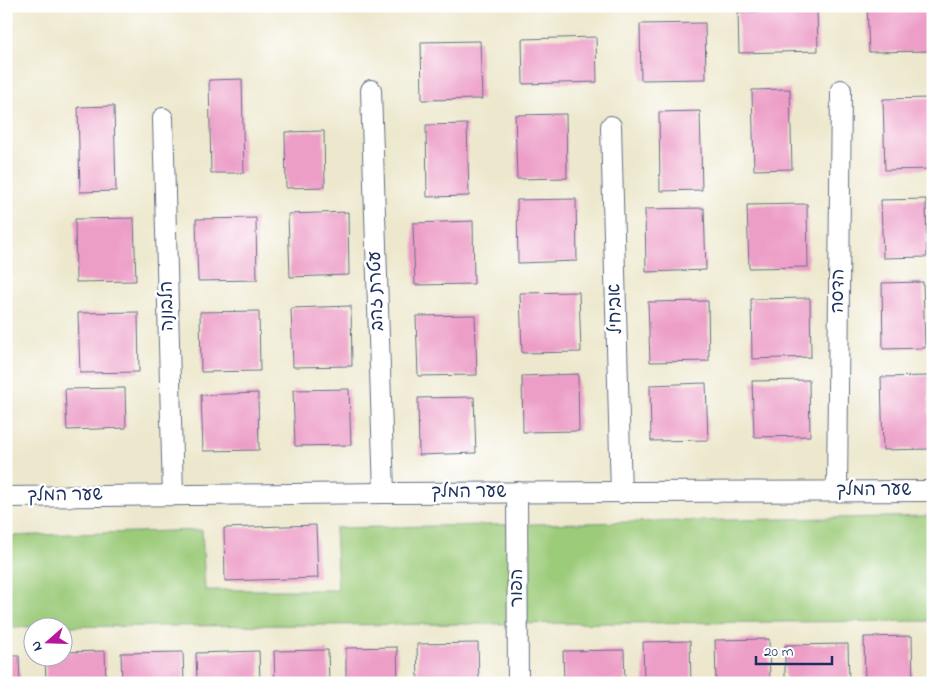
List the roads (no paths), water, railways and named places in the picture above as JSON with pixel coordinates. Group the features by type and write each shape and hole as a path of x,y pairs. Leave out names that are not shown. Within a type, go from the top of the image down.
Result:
{"street":[{"name":"עטרת זהב","path":"371,90 384,493"},
{"name":"הדסה","path":"837,491 841,90"},
{"name":"הלבונה","path":"163,118 173,495"},
{"name":"אביחיל","path":"611,126 621,493"},
{"name":"שער המלך","path":"6,497 517,492 933,491"},
{"name":"הפור","path":"517,492 518,683"}]}
